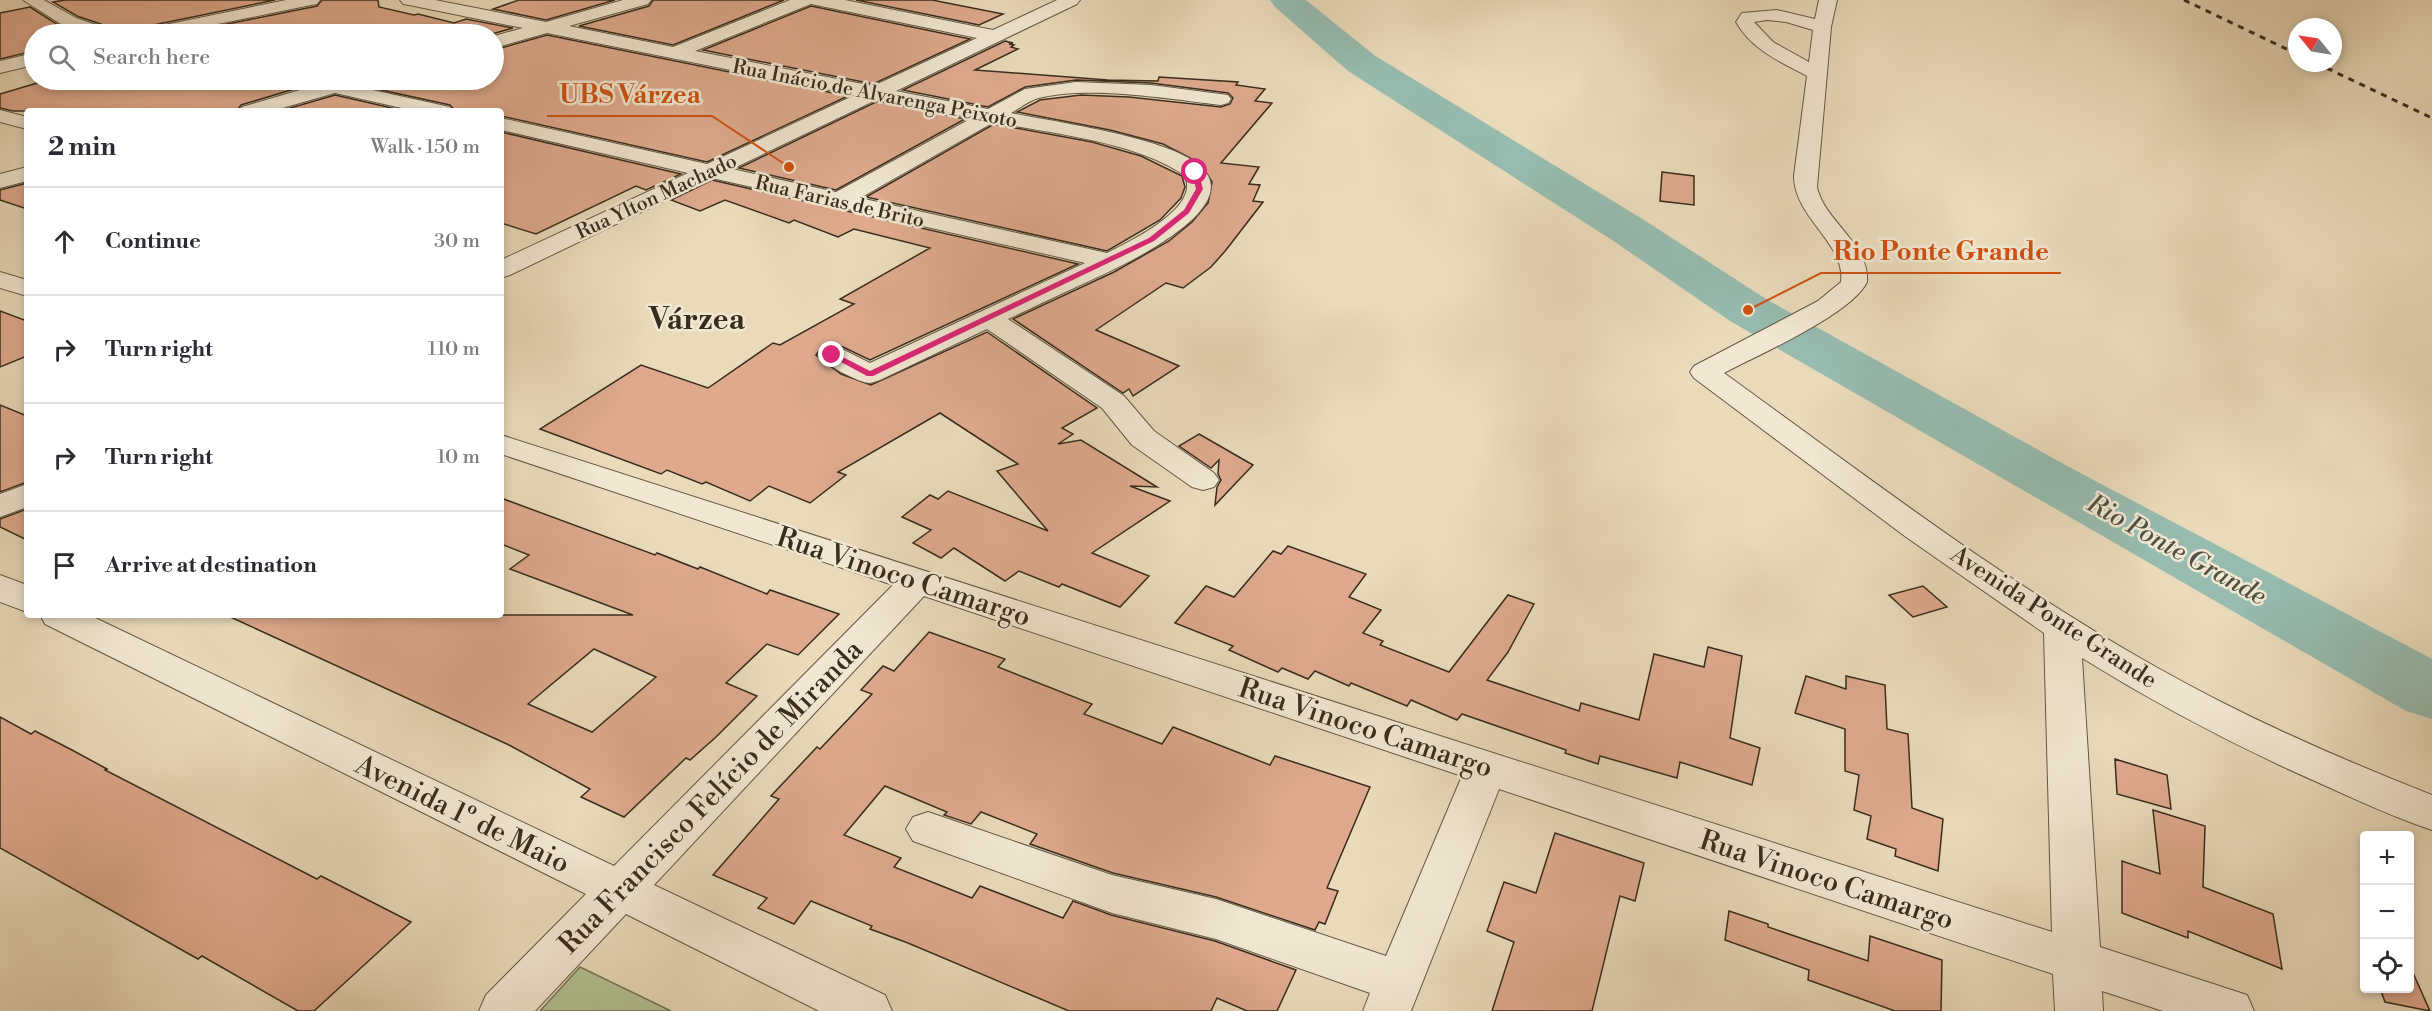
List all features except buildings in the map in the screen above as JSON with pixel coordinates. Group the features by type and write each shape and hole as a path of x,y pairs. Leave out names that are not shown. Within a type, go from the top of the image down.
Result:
{"street":[{"path":"33,0 75,24"},
{"path":"194,24 312,0"},
{"name":"Rua Inácio de Alvarenga Peixoto","path":"409,0 1131,145 1158,153 1195,172 1200,189 1187,212 1152,239 1109,261"},
{"path":"467,12 503,0"},
{"path":"504,39 642,0"},
{"path":"674,52 805,0"},
{"path":"816,0 900,15 994,36"},
{"name":"Rua Ylton Machado","path":"512,256 710,171 1071,0"},
{"path":"1822,27 1769,14 1749,17 1744,22 1759,40 1817,74 1822,27 1828,0"},
{"path":"0,67 24,61"},
{"name":"Avenida Ponte Grande","path":"1817,74 1805,189 1811,203 1855,267 1855,281 1845,294 1827,307 1704,372 1977,570 2062,628 2141,677 2242,730 2342,777 2432,813"},
{"path":"839,200 1032,93 1061,89 1128,91 1221,99"},
{"path":"260,108 324,90"},
{"path":"348,90 430,108"},
{"path":"0,116 24,122"},
{"name":"Rua Farias de Brito","path":"504,125 1109,261"},
{"path":"0,181 24,175"},
{"path":"832,355 870,374 1109,261"},
{"path":"0,279 24,287"},
{"path":"988,318 1113,402 1143,438 1203,480"},
{"name":"Rua Vinoco Camargo","path":"504,445 2230,1011"},
{"path":"0,507 24,495"},
{"name":"Rua Francisco Felício de Miranda","path":"503,1011 918,580"},
{"path":"0,587 24,599"},
{"name":"Avenida 1º de Maio","path":"64,618 868,1011"},
{"path":"2062,628 2079,1011"},
{"path":"928,829 1112,894 1216,918 1393,996 1487,767"}],"green space":[{"path":"580,967 671,1011 540,1011"}],"waterway":[{"name":"Rio Ponte Grande","path":"1286,0 1361,63 1628,230 1748,310 2049,481 2432,692"}],"railway":[{"path":"2184,0 2288,50"},
{"path":"2335,72 2432,118"}],"place":[{"name":"UBS Várzea","path":"789,167"},
{"name":"Rio Ponte Grande","path":"1748,310"}],"district":[{"name":"Várzea","path":"697,319"}],"route":[{"path":"832,355 870,374 1109,261 1152,239 1187,212 1200,189 1195,172"}]}
